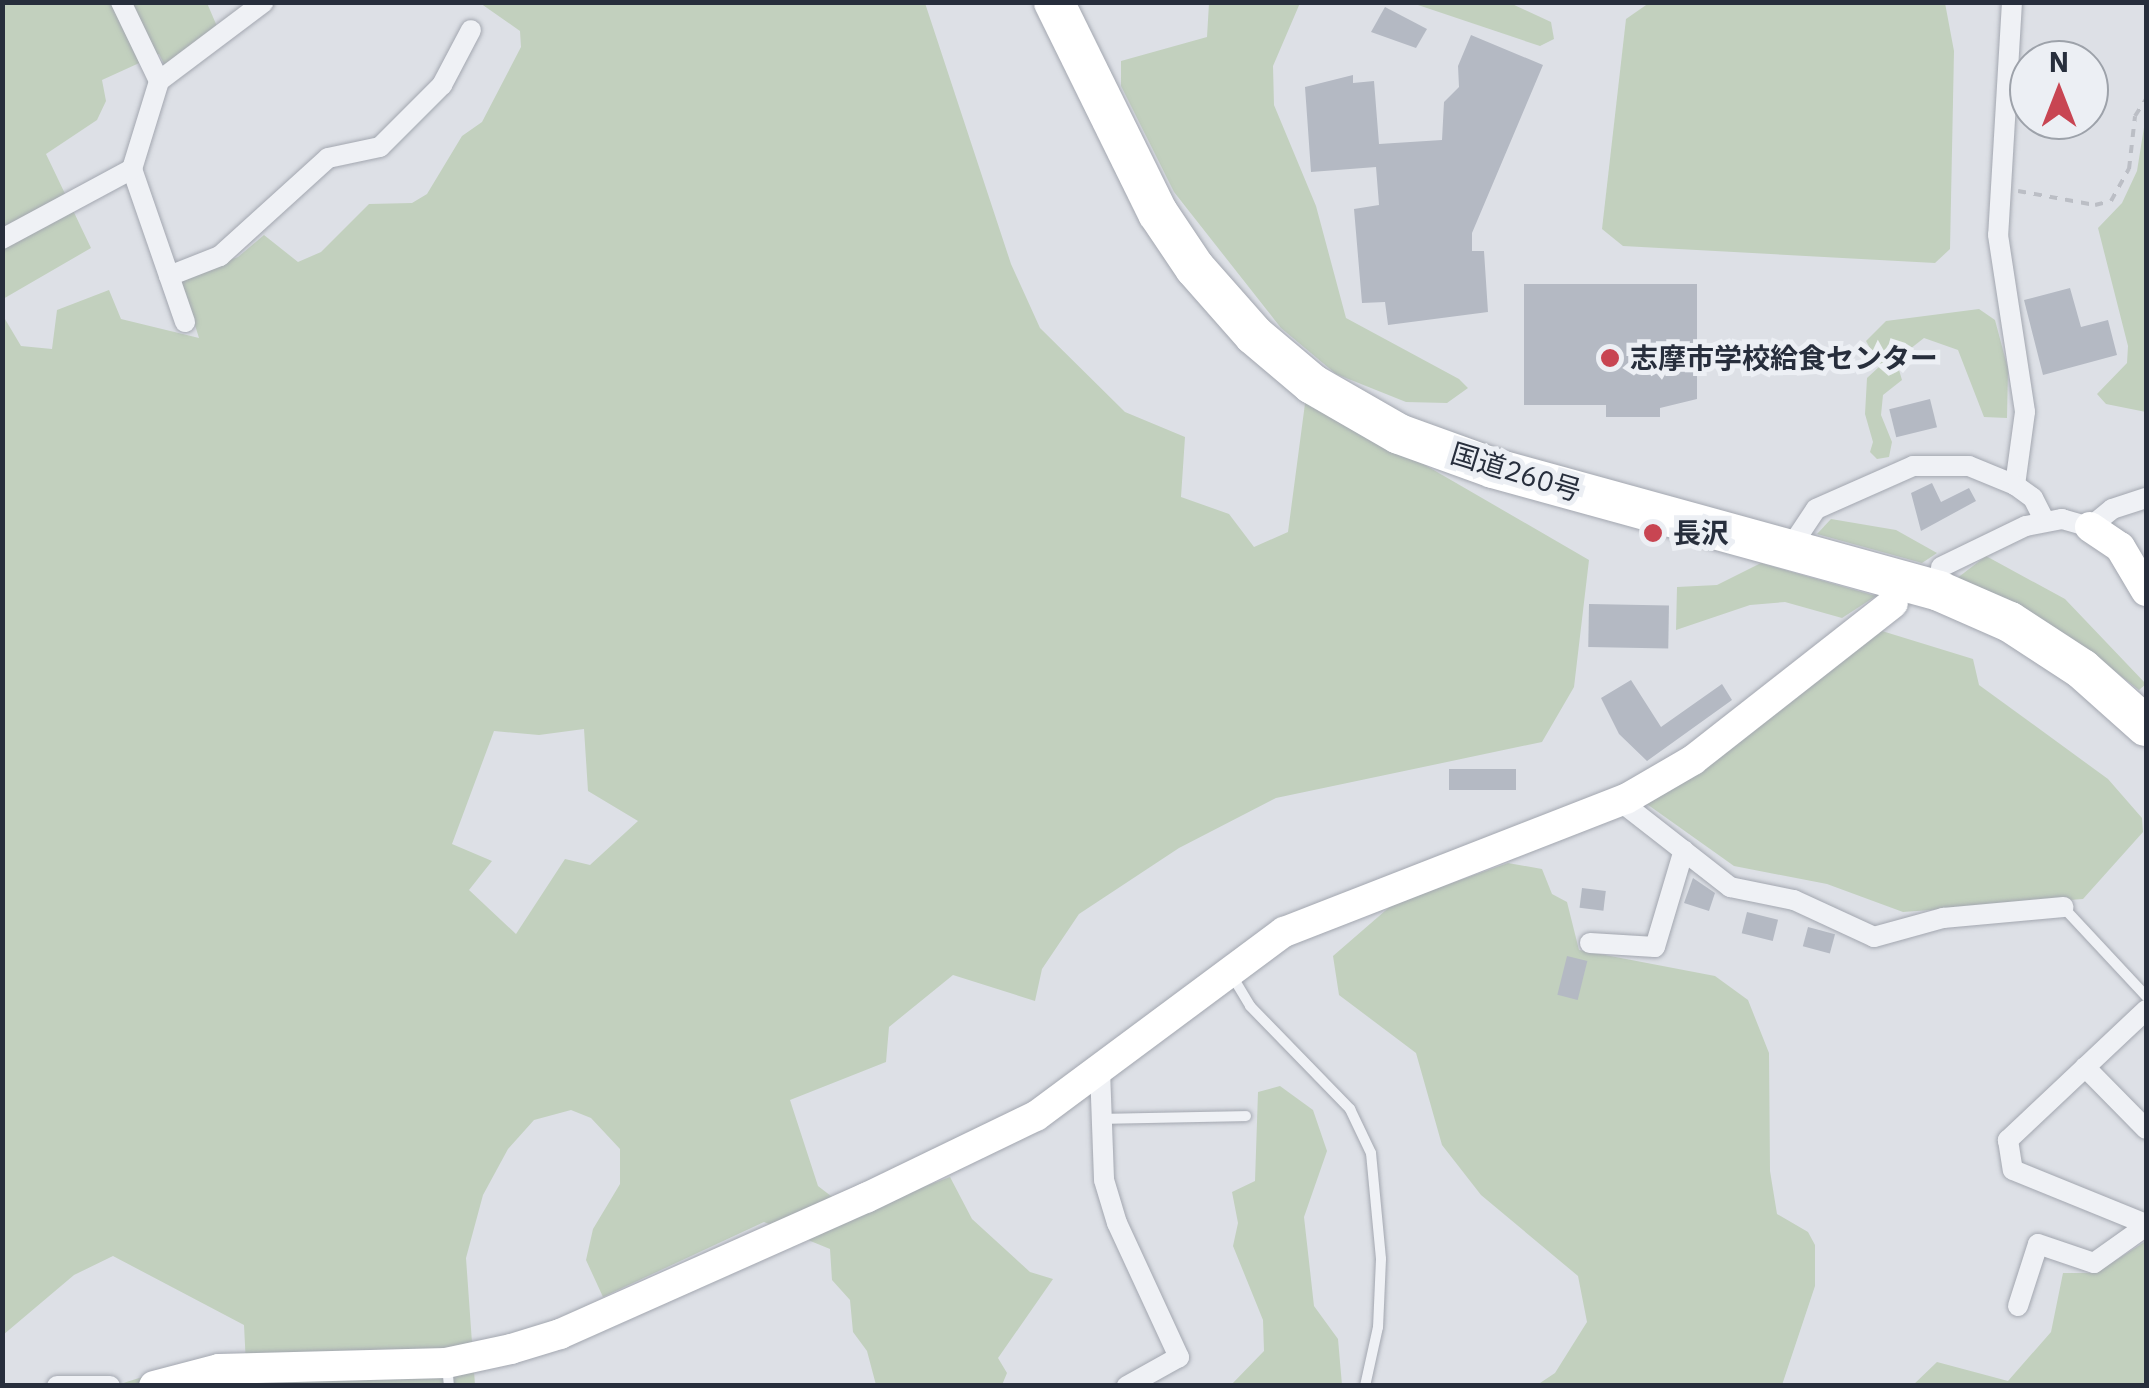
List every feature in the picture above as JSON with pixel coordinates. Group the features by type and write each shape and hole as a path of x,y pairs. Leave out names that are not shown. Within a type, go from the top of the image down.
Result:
{"highway":[{"name":"国道260号","path":"1054,2 1158,213 1194,268 1254,335 1312,384 1400,434 1478,463 1939,591 2010,622 2082,669 2146,726"}],"street":[{"path":"122,2 159,81"},
{"path":"185,322 132,169 159,81 264,2"},
{"path":"2012,2 1998,269 2025,412 2015,484"},
{"path":"169,276 220,256 328,158 380,147 442,85 470,30"},
{"path":"2,239 132,169"},
{"path":"1788,550 1816,509 1914,466 1970,466 2015,484 2033,498 2044,520"},
{"path":"2090,527 2112,509 2146,498"},
{"path":"1942,566 2044,520 2090,527 2120,548 2146,591"},
{"path":"154,1386 219,1370 448,1374 560,1334 849,1206 1036,1116 1228,968 1336,909 1620,801 1693,760 1892,604"},
{"path":"1620,801 1730,887 1794,900 1874,937 1943,918 2063,907"},
{"path":"1590,943 1654,947 1684,850"},
{"path":"2146,1010 2008,1140 2012,1170 2146,1225"},
{"path":"2085,1067 2146,1130"},
{"path":"1100,1070 1104,1180 1117,1222 1179,1357 1126,1386"},
{"path":"2018,1306 2038,1244 2094,1263 2146,1225"},
{"path":"57,1386 110,1386"}],"lane":[{"path":"2063,907 2146,996"},
{"path":"1228,968 1250,1006 1350,1109 1371,1154 1381,1259 1378,1328 1365,1386"},
{"path":"1102,1119 1246,1116"}],"path":[{"path":"2000,187 2095,204 2112,201 2129,170 2135,116 2146,100"}],"green space":[{"path":"3,3 207,3 219,31 168,72 159,54 102,80 106,101 97,120 46,154 91,248 3,299"},
{"path":"480,3 925,3 1011,264 1040,328 1125,412 1185,437 1181,497 1229,514 1254,547 1288,532 1306,396 1589,560 1574,687 1542,742 1276,798 1179,848 1079,914 1042,969 1035,1001 953,975 889,1027 886,1062 790,1100 818,1186 853,1213 950,1177 972,1219 1030,1272 1053,1279 998,1358 1007,1373 1002,1385 876,1385 867,1351 853,1332 850,1300 832,1280 830,1249 764,1222 603,1297 586,1260 593,1229 620,1184 620,1149 591,1118 571,1110 534,1120 508,1149 483,1195 466,1258 475,1385 117,1385 155,1373 246,1365 244,1325 113,1256 74,1275 3,1335 2,314 21,346 52,349 57,310 109,290 121,319 199,338 180,277 238,257 264,235 298,262 321,252 369,204 412,203 427,194 462,136 482,122 521,47 520,31","holes":["584,729 588,791 638,821 590,865 565,859 516,934 469,890 492,861 452,844 494,731 539,735"]},
{"path":"1209,3 1300,3 1273,66 1274,105 1316,206 1346,318 1459,379 1468,388 1447,403 1406,402 1336,374 1281,328 1174,192 1121,86 1121,61 1207,37"},
{"path":"1412,3 1510,3 1551,22 1554,39 1540,46"},
{"path":"1649,3 1945,3 1954,51 1950,249 1935,263 1623,246 1602,229 1626,19"},
{"path":"2146,115 2146,412 2106,404 2097,394 2127,363 2128,346 2098,228 2122,203 2137,171"},
{"path":"1979,309 1995,320 2008,369 2007,418 1984,417 1958,350 1924,338 1896,360 1902,380 1883,395 1881,415 1892,442 1889,457 1877,459 1870,452 1873,442 1865,414 1867,378 1880,366 1866,341 1886,321"},
{"path":"1831,519 1896,530 1937,553 1922,563 1817,534"},
{"path":"1986,556 2065,599 2146,684 2139,690 2085,648 1956,579"},
{"path":"1761,563 1876,596 1842,618 1785,602 1750,605 1676,630 1677,587 1717,585"},
{"path":"1882,631 1973,659 1979,685 2108,779 2142,818 2143,832 2083,899 1903,912 1827,884 1734,866 1644,802"},
{"path":"1508,863 1542,869 1552,894 1567,902 1579,950 1715,976 1748,1000 1769,1053 1770,1171 1777,1214 1808,1232 1815,1245 1815,1286 1782,1385 1537,1385 1555,1373 1587,1322 1578,1276 1481,1195 1442,1145 1416,1053 1339,995 1333,956 1393,904"},
{"path":"1280,1086 1313,1110 1327,1151 1304,1217 1314,1306 1338,1339 1342,1385 1231,1385 1264,1351 1263,1320 1233,1246 1238,1223 1232,1192 1255,1181 1258,1092"},
{"path":"2146,1241 2146,1385 1912,1386 1937,1362 2008,1381 2051,1332 2063,1273 2096,1273"}],"building":[{"path":"1385,7 1427,29 1416,48 1371,32"},
{"path":"1471,35 1543,65 1472,233 1472,251 1484,251 1488,312 1388,325 1385,302 1362,303 1354,209 1379,205 1376,167 1311,172 1305,87 1353,75 1353,83 1374,81 1379,144 1442,140 1444,102 1459,87 1458,66"},
{"path":"1524,284 1697,284 1697,399 1660,408 1660,417 1606,417 1606,405 1524,405"},
{"path":"2070,288 2081,327 2108,320 2117,355 2043,375 2024,300"},
{"path":"1930,399 1937,427 1896,437 1889,409"},
{"path":"1932,483 1941,502 1969,488 1976,501 1921,531 1911,493"},
{"path":"1589,604 1669,605 1668,648 1588,647"},
{"path":"1631,680 1661,727 1722,684 1732,700 1647,761 1619,734 1601,698"},
{"path":"1449,769 1516,769 1516,790 1449,790"},
{"path":"1693,878 1715,893 1709,911 1684,903"},
{"path":"1582,888 1606,891 1603,911 1580,908"},
{"path":"1747,912 1778,920 1773,941 1742,933"},
{"path":"1808,927 1835,934 1830,954 1803,946"},
{"path":"1567,956 1587,961 1578,1000 1557,995"}],"place":[{"name":"志摩市学校給食センター","path":"1610,358"},
{"name":"長沢","path":"1653,533"}]}
